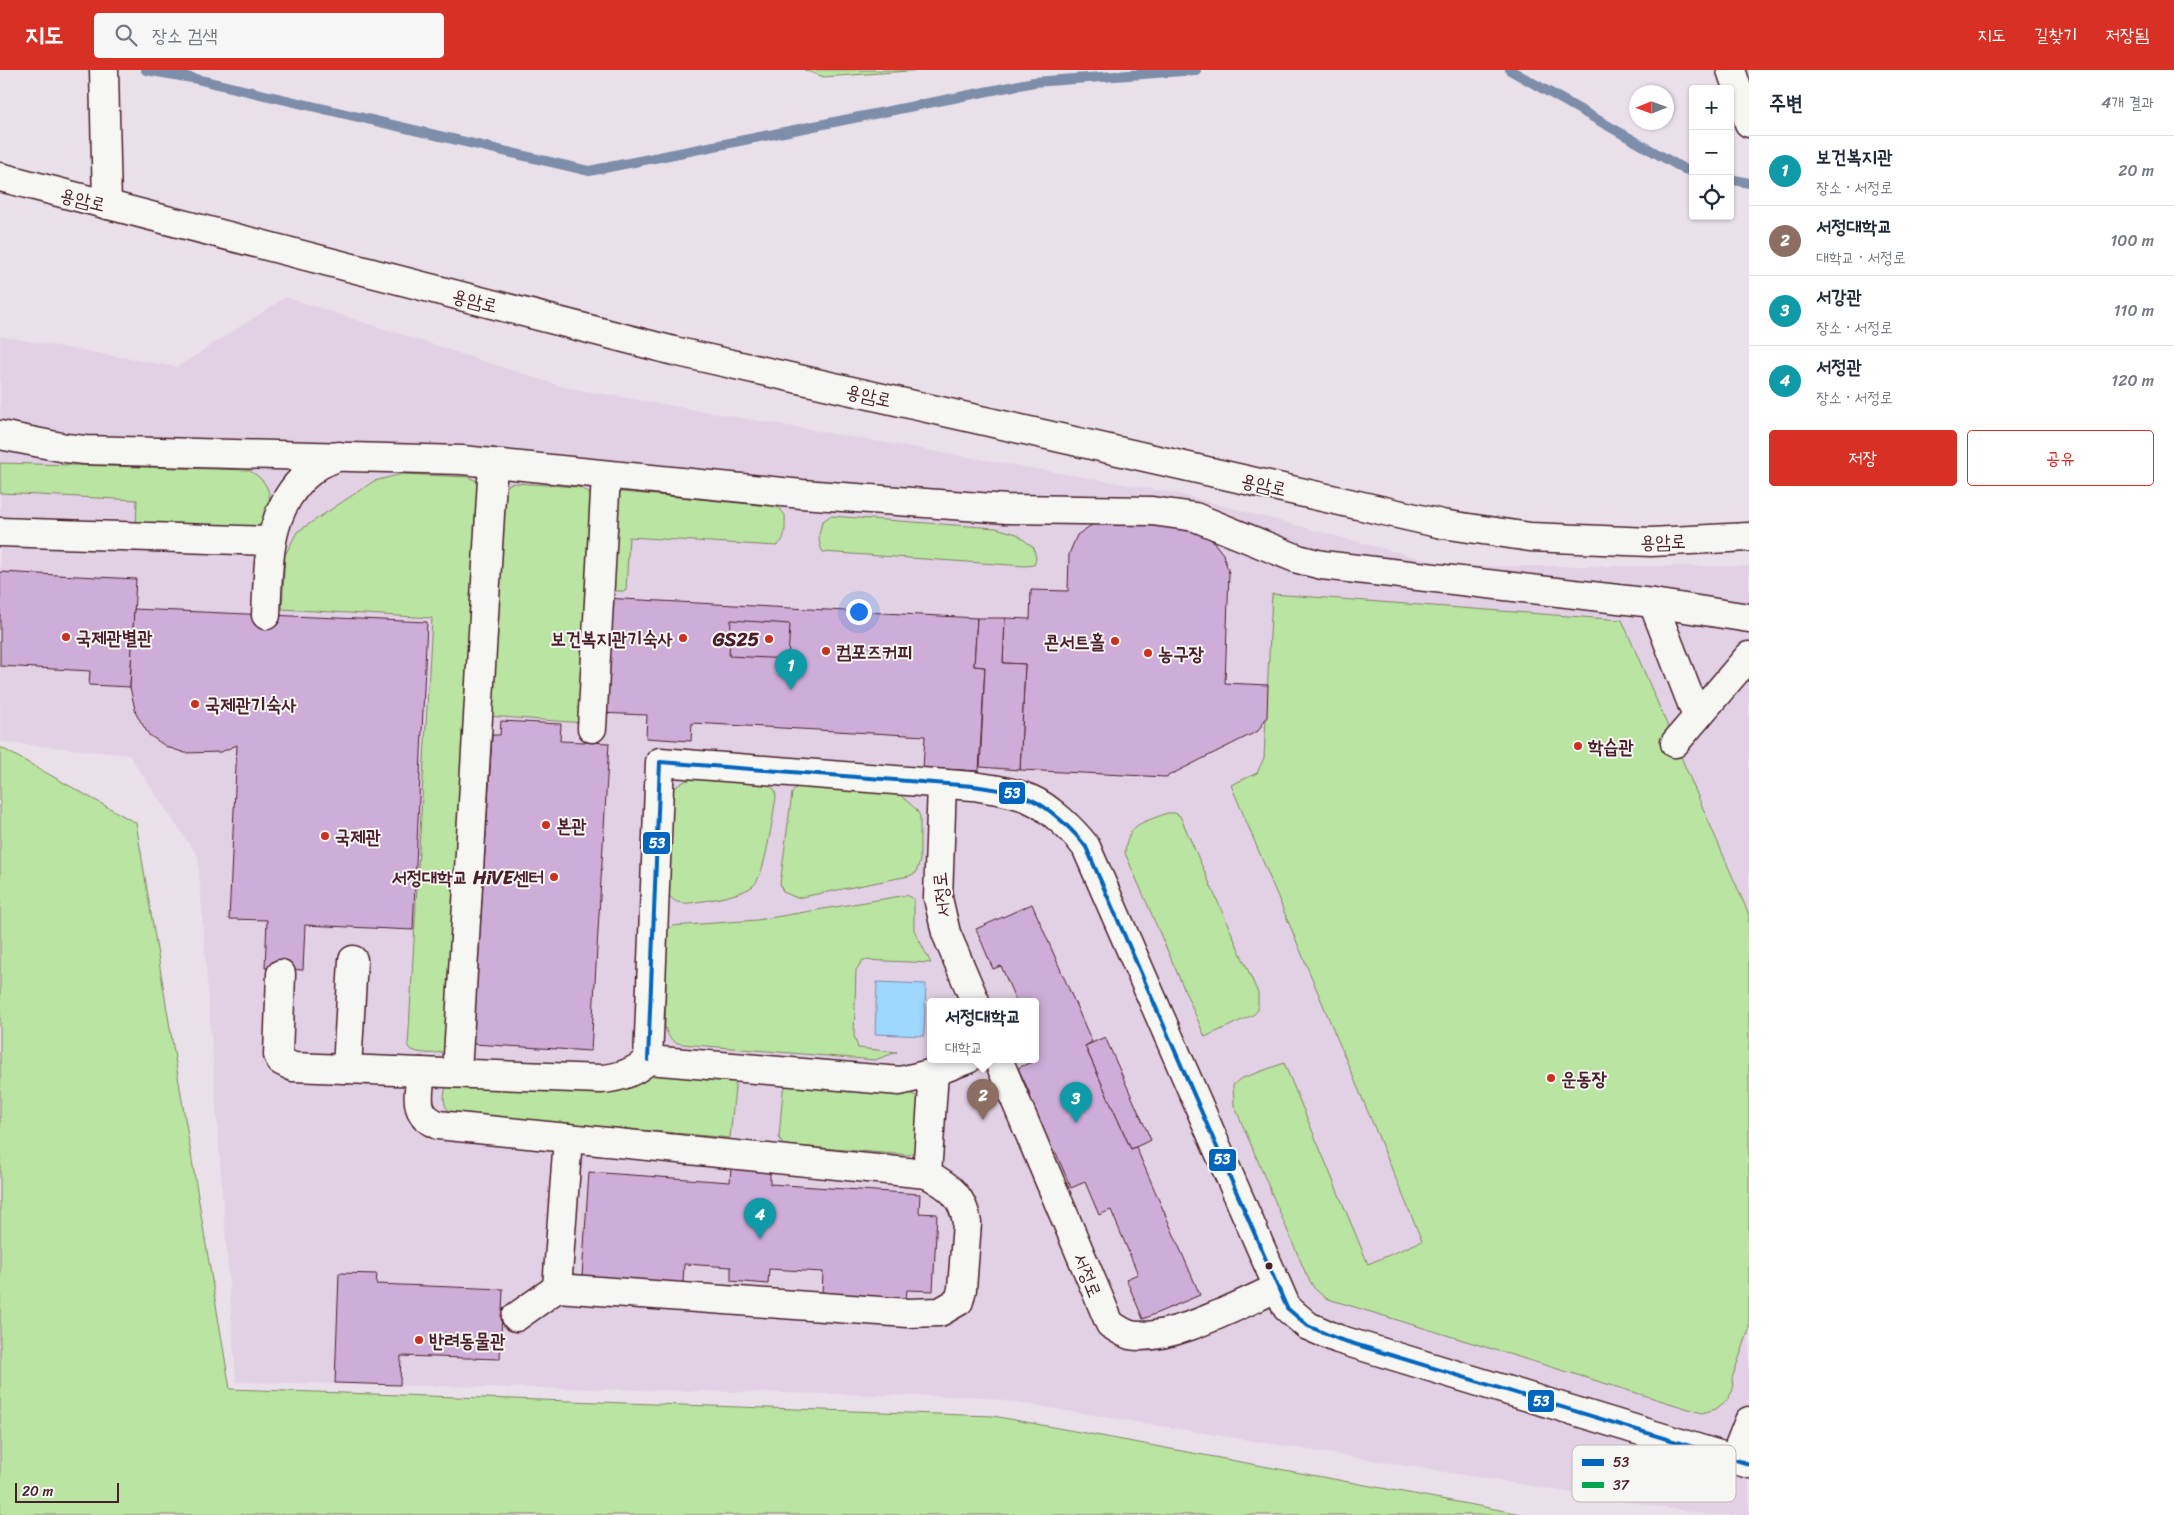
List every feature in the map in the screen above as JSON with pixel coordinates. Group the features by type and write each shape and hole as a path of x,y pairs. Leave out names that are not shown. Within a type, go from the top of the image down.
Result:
{"main road":[{"path":"104,70 107,205"},
{"path":"1734,81 1749,123"},
{"name":"용암로","path":"0,177 674,351 1442,524 1539,538 1651,542 1749,537"},
{"path":"0,435 85,450 339,456 493,463 802,494 1007,509 1152,511 1195,517 1298,558 1322,565 1653,603 1749,618"},
{"path":"266,615 270,541 280,512 292,492 315,468 339,456"},
{"path":"457,1073 493,463"},
{"path":"592,728 606,475"},
{"path":"0,532 270,541"},
{"path":"1653,603 1697,717"},
{"path":"1675,743 1749,656"},
{"path":"648,1060 660,762 942,784 1005,791 1032,800 1073,830 1086,847 1287,1308 1308,1326 1338,1339 1686,1445"},
{"name":"서정로","path":"942,784 938,898 946,933 974,998"},
{"path":"347,1069 353,960"},
{"path":"281,974 278,1055 281,1061 293,1067 613,1079 638,1068 648,1060 900,1081 934,1072 958,1063"},
{"name":"서정로","path":"1000,1063 1110,1324 1129,1335 1143,1336 1175,1332 1277,1288"},
{"path":"421,1072 419,1103 421,1112 428,1121 438,1125 927,1174 952,1190 966,1213 967,1223 962,1289 959,1302 940,1312 908,1313 558,1288 516,1317"},
{"path":"927,1174 934,1072"},
{"path":"558,1288 568,1138"},
{"path":"1742,1462 1749,1421"}],"shaded area":[{"path":"286,297 564,387 1175,493 1449,566 1749,566 1749,1515 1710,1515 1630,1502 1736,1502 1736,1445 1572,1445 1572,1493 981,1397 236,1382 198,857 129,755 0,742 0,336 177,367"}],"green space":[{"path":"804,70 923,70 824,77"},
{"path":"0,463 248,470 264,482 268,489 268,512 262,530 136,528 137,500 0,493"},
{"path":"402,474 468,477 475,480 481,486 450,1049 435,1053 416,1052 408,1047 432,618 282,609 285,555 297,532 374,481"},
{"path":"509,484 578,487 587,491 592,497 584,723 488,716 503,494"},
{"path":"619,493 771,505 779,508 785,515 784,537 780,544 776,546 629,537 626,591 606,591"},
{"path":"830,516 996,528 1017,534 1034,548 1036,559 1034,565 1025,566 823,552 819,541 820,530 822,522"},
{"name":"운동장","path":"1272,594 1622,620 1749,915 1749,1330 1732,1378 1733,1390 1727,1400 1716,1409 1702,1413 1325,1298 1314,1288 1306,1274 1234,1105 1233,1085 1240,1079 1284,1063 1368,1264 1422,1241 1231,785 1257,773 1264,758"},
{"path":"0,747 136,823 230,1389 993,1416 1527,1515 0,1515"},
{"path":"693,779 769,785 775,790 776,797 765,859 753,886 726,897 684,903 676,902 668,893 672,789 685,781"},
{"path":"798,785 899,794 916,809 920,816 920,861 916,873 797,898 783,892 780,884 792,793"},
{"path":"1167,813 1175,813 1180,816 1258,993 1258,1010 1253,1015 1205,1037 1125,853 1129,835 1137,826"},
{"path":"907,895 914,899 914,930 931,963 863,960 856,970 854,1036 858,1048 897,1052 875,1060 682,1044 675,1042 669,1036 665,1027 667,931 672,926 757,920"},
{"path":"651,1069 736,1078 730,1138 451,1113 446,1107 444,1100 447,1084"},
{"path":"790,1083 912,1094 919,1098 916,1151 909,1155 783,1145 779,1137 783,1090"}],"water":[{"path":"877,982 926,984 924,1036 875,1034"}],"building":[{"name":"콘서트홀","path":"1186,523 1212,540 1223,554 1229,573 1225,683 1268,685 1267,717 1258,731 1166,777 1020,770 1025,664 1003,663 1005,618 1030,619 1031,590 1068,591 1069,554 1077,535 1093,524"},
{"name":"국제관별관","path":"0,572 136,579 130,687 89,685 90,671 0,666"},
{"path":"604,598 977,618 974,666 985,667 979,771 923,768 925,736 692,723 691,741 646,738 647,715 598,713"},
{"name":"국제관","path":"134,609 427,622 413,930 305,925 303,970 265,968 267,920 229,919 237,745 221,752 185,753 167,747 149,735 136,714 130,687"},
{"path":"977,618 1005,618 1003,663 1025,664 1020,770 980,767 985,667 974,666"},
{"path":"731,620 790,624 788,659 729,656"},
{"name":"본관","path":"501,721 561,724 560,741 609,743 591,1051 473,1044 492,735 500,735"},
{"path":"1032,904 1092,1042 1085,1046 1131,1149 1136,1147 1200,1295 1143,1319 1126,1279 1138,1274 1111,1210 1099,1215 1085,1182 1071,1188 1056,1153 1047,1157 1022,1100 1031,1096 1018,1068 1029,1063 1039,1063 1039,998 1015,998 1001,966 993,969 976,929"},
{"path":"1105,1037 1151,1140 1131,1149 1085,1046"},
{"path":"731,1166 770,1169 770,1184 920,1194 919,1213 937,1214 933,1291 907,1290 906,1299 822,1293 823,1272 769,1269 768,1284 731,1281 731,1267 684,1264 683,1283 582,1276 589,1172 730,1182"},
{"name":"반려동물관","path":"339,1273 377,1274 376,1284 503,1289 500,1359 401,1356 400,1385 335,1383"}],"waterway":[{"path":"146,70 192,78 589,171 1034,82 1196,70"},
{"path":"1510,70 1689,170"},
{"path":"1734,180 1749,183"}],"transit line":[{"name":"53","path":"648,1060 660,762 973,786 1023,796 1053,813 1086,847 1287,1308 1308,1326 1338,1339 1687,1445"},
{"name":"53","path":"1736,1460 1749,1464"}],"place":[{"name":"국제관별관","path":"66,637"},
{"name":"보건복지관기숙사","path":"683,638"},
{"name":"GS25","path":"769,639"},
{"name":"콘서트홀","path":"1115,641"},
{"name":"컴포즈커피","path":"826,651"},
{"name":"농구장","path":"1148,653"},
{"name":"보건복지관","path":"791,690"},
{"name":"국제관기숙사","path":"195,704"},
{"name":"학습관","path":"1578,746"},
{"name":"본관","path":"546,825"},
{"name":"국제관","path":"325,836"},
{"name":"서정대학교 HiVE센터","path":"554,877"},
{"name":"운동장","path":"1551,1078"},
{"name":"서정대학교","path":"983,1120"},
{"name":"서강관","path":"1076,1123"},
{"name":"서정관","path":"760,1239"},
{"name":"반려동물관","path":"419,1340"}]}
